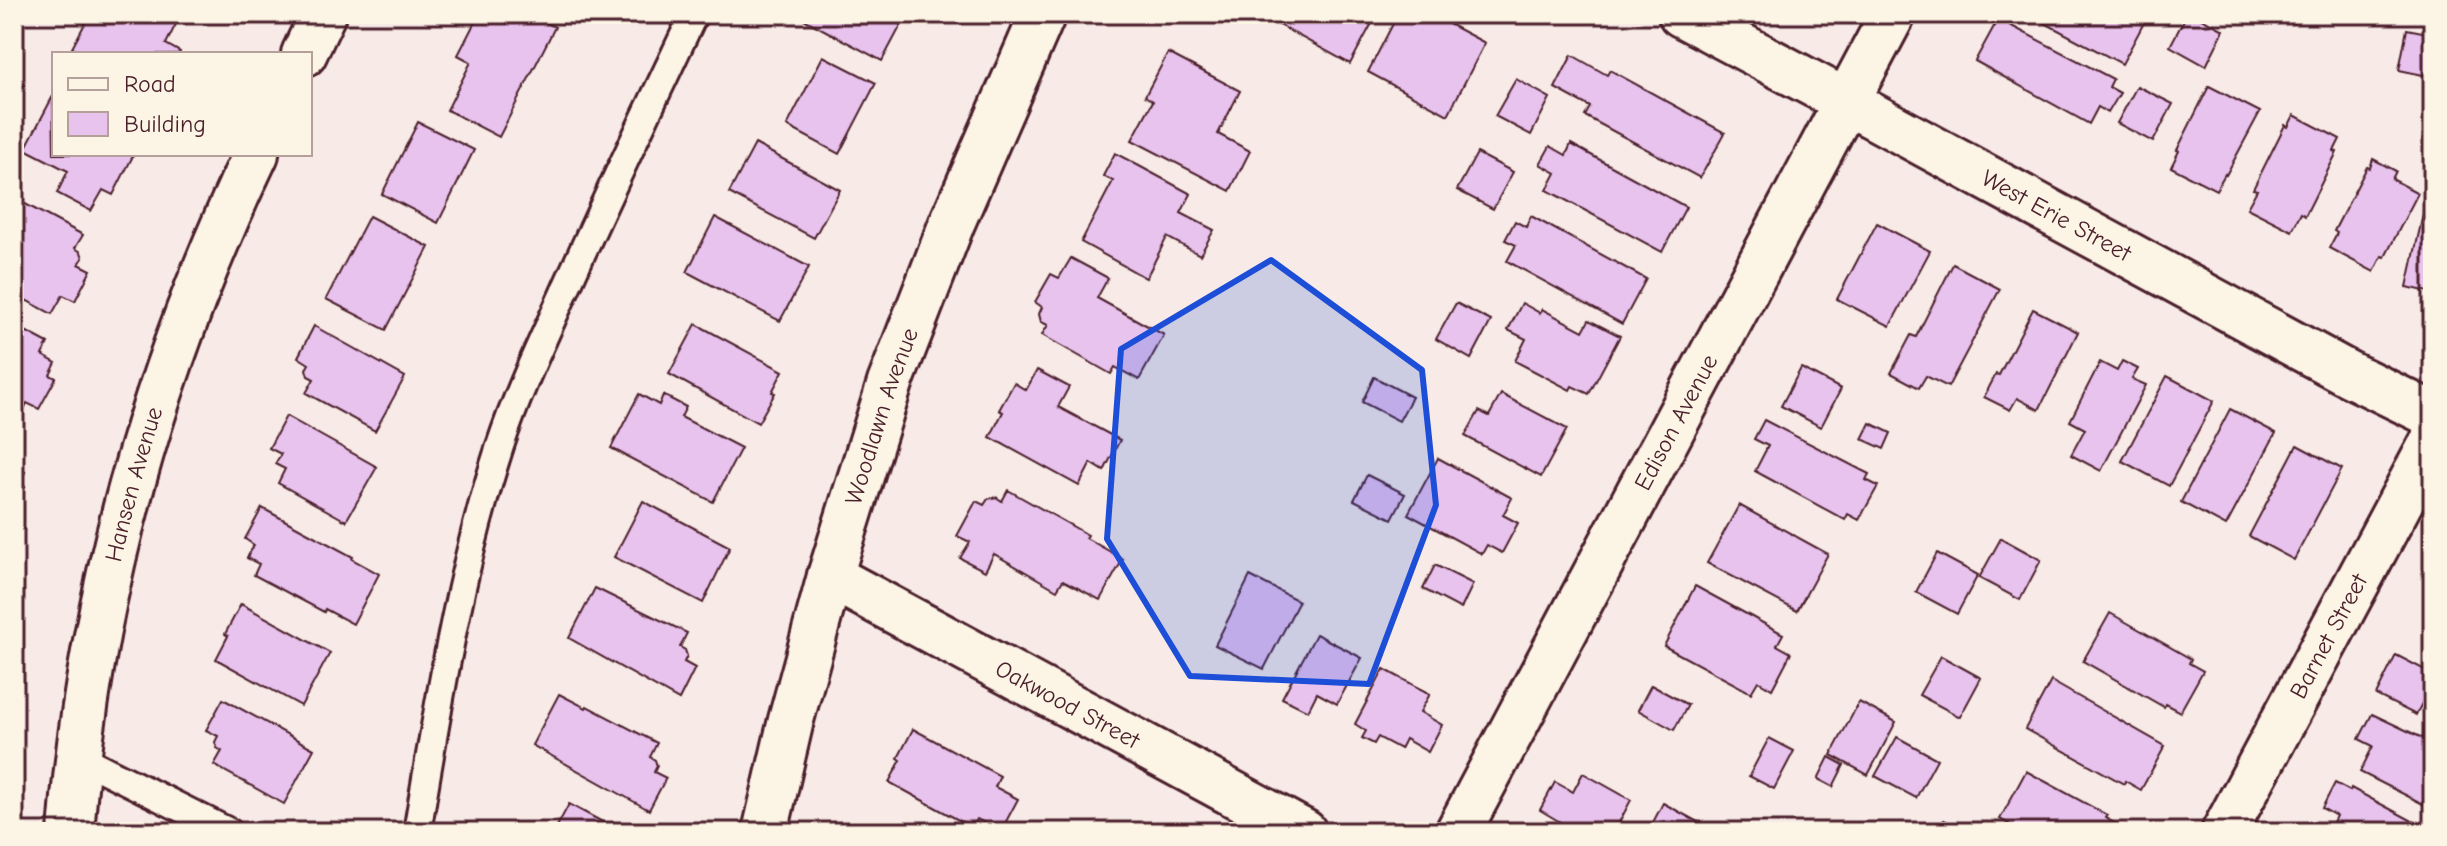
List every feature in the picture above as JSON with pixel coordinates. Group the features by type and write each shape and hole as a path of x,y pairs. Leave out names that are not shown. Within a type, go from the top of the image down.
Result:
{"street":[{"path":"305,52 323,14"},
{"name":"Woodlawn Avenue","path":"765,832 830,576 890,383 952,223 1043,14"},
{"name":"West Erie Street","path":"1681,14 2349,374 2433,415"},
{"name":"Edison Avenue","path":"1458,832 1893,14"},
{"name":"Hansen Avenue","path":"71,832 79,757 106,590 138,459 200,283 255,156"},
{"name":"Barnet Street","path":"2224,832 2433,441"},
{"name":"Oakwood Street","path":"830,576 1304,832"}],"lane":[{"path":"417,832 456,609 501,443 597,217 694,14"},
{"path":"79,757 229,832"}],"highlighted area":[{"path":"1271,260 1422,370 1436,505 1369,684 1190,676 1107,539 1121,349"}],"building":[{"path":"90,14 163,14 177,22 166,44 180,52 79,52 72,48"},
{"path":"479,14 529,14 555,27 499,137 447,110 471,62 458,55"},
{"path":"799,14 907,14 882,61"},
{"path":"1269,14 1377,14 1350,64 1266,18"},
{"path":"1398,14 1430,14 1485,43 1448,115 1368,72"},
{"path":"2028,14 2137,14 2146,19 2122,64"},
{"path":"2187,14 2194,14 2224,30 2206,66 2170,46"},
{"path":"2273,14 2296,14 2295,23 2273,20"},
{"path":"1998,19 2113,79 2109,87 2120,93 2108,113 2098,107 2089,124 1975,61"},
{"path":"2407,29 2433,34 2428,76 2399,70"},
{"path":"1168,53 1240,91 1218,134 1250,151 1230,191 1132,140 1153,101 1145,96"},
{"path":"1572,55 1607,75 1610,70 1725,133 1700,178 1585,116 1590,107 1555,88"},
{"path":"823,56 876,83 839,154 787,126"},
{"path":"1516,79 1550,98 1531,135 1495,116"},
{"path":"2137,86 2173,104 2153,142 2117,123"},
{"path":"2209,86 2260,112 2216,190 2171,167"},
{"path":"52,98 52,156 133,156 113,195 103,190 91,211 57,193 68,171 25,149"},
{"path":"2294,115 2340,139 2334,151 2337,152 2305,216 2301,213 2292,231 2247,208 2257,190 2253,189 2285,125 2288,127"},
{"path":"418,122 474,150 438,223 382,194"},
{"path":"755,144 840,190 814,238 729,193"},
{"path":"1571,144 1686,207 1662,252 1547,190 1556,173 1540,164 1550,146 1566,155"},
{"path":"1115,153 1191,194 1181,213 1214,230 1200,255 1167,237 1146,278 1081,242 1113,181 1103,176"},
{"path":"1477,153 1513,172 1493,209 1457,190"},
{"path":"2373,159 2396,171 2392,179 2418,193 2374,272 2329,248 2337,233 2334,231"},
{"path":"2433,173 2433,293 2407,287"},
{"path":"14,198 83,235 75,248 83,258 79,264 91,270 75,301 63,295 52,314 14,294"},
{"path":"369,216 429,247 386,330 326,299"},
{"path":"1531,216 1646,279 1622,324 1507,261 1516,245 1505,240 1515,221 1526,227"},
{"path":"715,217 809,267 780,321 687,272"},
{"path":"1877,223 1930,251 1890,326 1837,299"},
{"path":"1071,258 1108,278 1097,298 1164,335 1139,380 1115,367 1111,374 1042,335 1048,325 1041,322 1039,314 1042,307 1035,302 1051,274 1059,278"},
{"path":"1953,264 2000,289 1948,387 1926,376 1919,388 1891,373 1911,335 1916,337"},
{"path":"1456,303 1491,321 1471,359 1436,339"},
{"path":"1522,303 1540,313 1542,309 1583,331 1589,320 1620,336 1589,394 1572,386 1570,390 1515,361 1526,339 1508,330"},
{"path":"2033,309 2078,332 2039,410 2017,398 2010,410 1984,397 1996,374 1999,375"},
{"path":"696,324 783,371 758,423 669,374"},
{"path":"14,325 48,343 42,355 56,363 50,375 56,378 39,409 27,403 17,423 14,421"},
{"path":"314,326 405,377 375,431 306,393 314,379 308,376 306,369 309,364 298,357"},
{"path":"2122,361 2138,369 2132,379 2146,385 2101,471 2071,455 2085,429 2070,421 2100,362 2117,371"},
{"path":"1801,368 1841,389 1821,427 1781,406"},
{"path":"1037,370 1069,387 1058,407 1120,440 1104,471 1091,463 1079,486 990,437 1003,412 999,410 1014,383 1026,390"},
{"path":"2167,376 2214,401 2169,486 2122,461"},
{"path":"1374,377 1412,397 1399,421 1362,402"},
{"path":"639,394 659,405 663,395 686,407 681,417 741,448 713,502 611,448"},
{"path":"1501,394 1567,429 1541,477 1465,436 1479,411 1489,416"},
{"path":"2230,409 2276,433 2226,526 2181,502"},
{"path":"286,416 377,467 346,521 278,483 285,469 275,464 281,454 269,448"},
{"path":"1764,420 1869,474 1866,480 1878,486 1859,520 1848,514 1845,520 1755,471 1768,446 1754,439"},
{"path":"1870,423 1891,433 1884,449 1862,439"},
{"path":"2297,445 2342,469 2294,560 2249,536"},
{"path":"1438,458 1512,498 1503,515 1518,523 1502,553 1487,545 1482,554 1408,514"},
{"path":"14,466 25,472 19,484 25,487 14,507"},
{"path":"1367,475 1405,494 1392,519 1354,500"},
{"path":"1008,490 1088,535 1086,538 1123,559 1100,600 1063,580 1057,590 994,554 985,571 960,558 970,542 957,536 976,501 984,505 988,499 996,497 1002,501"},
{"path":"643,501 730,547 703,603 614,557"},
{"path":"1739,505 1828,554 1797,611 1707,563"},
{"path":"262,508 379,574 353,624 254,575 259,564 247,558 254,545 245,539"},
{"path":"2001,538 2041,560 2020,600 1979,578"},
{"path":"1937,553 1978,575 1957,614 1916,592"},
{"path":"1435,565 1473,584 1461,609 1423,589"},
{"path":"1250,576 1299,601 1264,669 1215,645"},
{"path":"1695,586 1783,634 1777,645 1791,653 1772,689 1758,681 1751,693 1664,646"},
{"path":"595,588 687,633 680,647 687,656 684,662 695,668 679,700 569,638"},
{"path":"241,604 330,653 301,706 216,659"},
{"path":"2110,613 2191,659 2189,663 2203,671 2180,712 2165,704 2164,707 2083,661"},
{"path":"1316,634 1362,658 1337,704 1317,693 1308,711 1282,698"},
{"path":"2396,655 2433,674 2433,682 2416,715 2376,695"},
{"path":"1941,656 1981,678 1960,717 1919,695"},
{"path":"1384,669 1430,694 1420,712 1442,725 1428,752 1405,739 1400,749 1378,737 1374,744 1362,738 1366,731 1355,724"},
{"path":"2051,681 2165,746 2141,790 2125,781 2124,784 2025,729"},
{"path":"1651,685 1688,705 1674,730 1638,710"},
{"path":"559,694 657,743 650,757 657,766 654,772 666,778 649,810 532,745"},
{"path":"223,699 314,749 284,804 214,765 222,751 215,742 218,736 206,730"},
{"path":"1859,702 1896,722 1868,775 1831,755"},
{"path":"2372,714 2433,743 2433,809 2360,772 2373,746 2359,739"},
{"path":"913,729 1000,776 995,787 1018,799 1001,831 977,819 973,828 889,782"},
{"path":"1897,737 1937,759 1916,798 1875,776"},
{"path":"1769,738 1794,751 1774,789 1749,776"},
{"path":"1829,757 1844,765 1833,787 1818,779"},
{"path":"2026,771 2107,815 2105,818 2120,826 2116,832 2023,832 2000,819"},
{"path":"1583,773 1631,800 1614,832 1577,832 1540,810 1555,782 1573,792"},
{"path":"2335,783 2350,791 2351,788 2433,832 2328,832 2336,816 2322,808"},
{"path":"1663,803 1716,832 1648,832"},
{"path":"569,804 621,832 554,832"},
{"path":"1944,820 1968,832 1938,832"}]}
